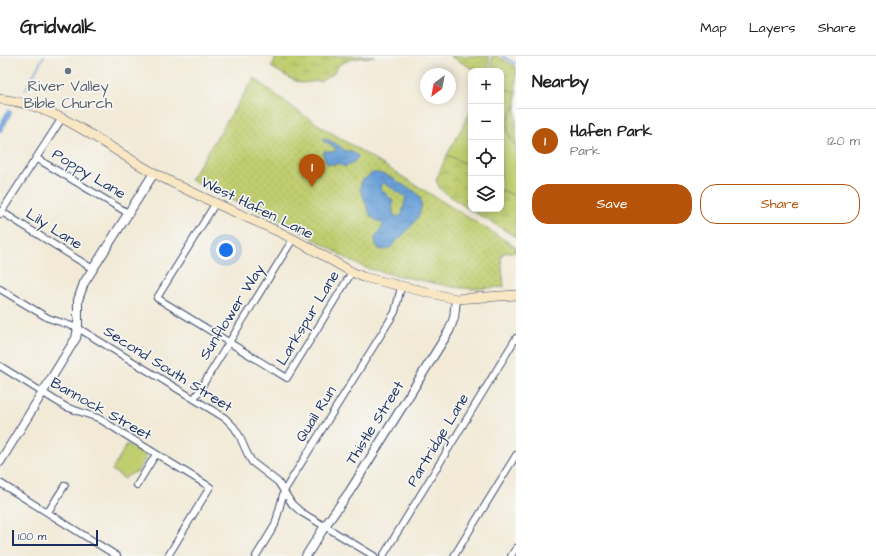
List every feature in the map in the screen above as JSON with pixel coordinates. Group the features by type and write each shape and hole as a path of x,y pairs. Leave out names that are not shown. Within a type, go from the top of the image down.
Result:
{"main road":[{"name":"West Hafen Lane","path":"0,99 21,102 62,118 154,173 215,204 292,239 352,272 370,279 456,299 516,295"}],"street":[{"path":"1,213 62,118"},
{"name":"Poppy Lane","path":"36,158 128,213"},
{"path":"0,462 76,338 78,328 78,300 84,283 154,173"},
{"path":"215,204 158,298 229,342"},
{"name":"Lily Lane","path":"1,213 93,269"},
{"name":"Sunflower Way","path":"194,399 292,239"},
{"name":"Larkspur Lane","path":"229,342 287,378 352,272"},
{"name":"Quail Run","path":"256,556 275,525 284,491 395,312 401,287"},
{"name":"Second South Street","path":"0,289 48,318 78,328 225,418 234,426 240,435 252,462 278,482 292,504 301,512 374,556"},
{"name":"Thistle Street","path":"306,556 324,526 350,491 449,331 454,318 456,299"},
{"name":"Partridge Lane","path":"383,556 516,338"},
{"name":"Bannock Street","path":"0,366 66,407 98,418 210,487 168,556"},
{"path":"137,485 156,454"},
{"path":"454,556 516,455"},
{"path":"0,483 117,556"},
{"path":"48,512 65,485"},
{"path":"511,556 516,548"}],"green space":[{"path":"277,56 375,56 352,59 340,64 332,75 321,81 301,83 271,67"},
{"path":"450,56 489,56 488,68 472,68"},
{"path":"492,56 497,56 516,67 516,92 504,89 504,68 491,68"},
{"path":"254,78 303,115 516,247 516,252 503,253 501,257 504,287 473,289 453,287 366,268 351,261 293,226 234,201 190,180"},
{"path":"504,89 516,92 516,103 509,117 507,130 512,142 516,146 516,196 504,191"},
{"path":"516,103 516,146 509,135 508,125"},
{"path":"468,116 468,166 447,155"},
{"path":"447,155 468,166 468,208 440,189 436,180"},
{"path":"504,191 516,196 516,237 474,212 504,212"},
{"path":"127,444 146,457 138,471 129,475 125,479 112,470"}],"water":[{"path":"325,139 341,147 345,151 351,151 358,156 354,162 345,167 340,164 327,164 323,155 324,151 334,152 337,149 329,143 324,142 323,140"},
{"path":"372,173 389,176 419,196 421,203 417,218 406,232 389,249 381,250 376,244 376,237 383,224 371,217 360,188 362,181","holes":["384,183 406,197 402,214 399,217 395,216 393,213 392,200 380,188 381,184"]}],"waterway":[{"path":"25,90 44,56"},
{"path":"502,56 516,64"},
{"path":"0,129 9,113"}],"place":[{"name":"River Valley Bible Church","path":"68,71"},
{"name":"Hafen Park","path":"312,187"}]}
